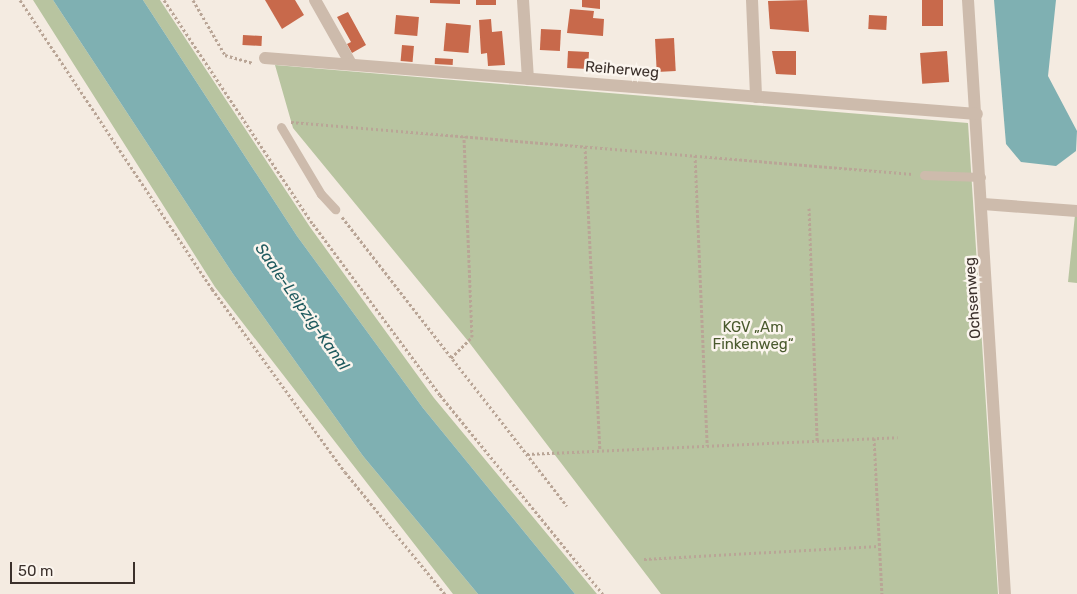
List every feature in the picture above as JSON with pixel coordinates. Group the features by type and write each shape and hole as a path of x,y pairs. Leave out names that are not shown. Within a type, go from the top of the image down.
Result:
{"street":[{"path":"315,0 351,64"},
{"path":"523,0 528,79"},
{"path":"752,0 756,97"},
{"name":"Ochsenweg","path":"968,0 983,204 1005,594"},
{"name":"Reiherweg","path":"263,62 351,64 977,114"},
{"path":"983,204 1077,211"}],"lane":[{"path":"285,125 321,194 335,209"},
{"path":"924,174 981,177"}],"path":[{"path":"20,0 212,289 345,472 444,594"},
{"path":"164,0 319,232 440,395 603,594"},
{"path":"193,0 224,55 263,62"},
{"path":"285,125 464,136 924,174"},
{"path":"451,358 472,338 464,136"},
{"path":"585,146 600,451"},
{"path":"695,155 707,446"},
{"path":"809,208 817,441"},
{"path":"335,209 567,506"},
{"path":"526,454 898,437"},
{"path":"874,438 882,594"},
{"path":"644,559 879,546"}],"green space":[{"path":"33,0 53,0 233,274 363,456 478,594 453,594 215,287"},
{"path":"143,0 160,0 310,227 434,398 597,594 575,594 423,408 297,236"},
{"name":"KGV „Am Finkenweg“","path":"275,65 968,123 998,594 661,594 468,341 293,128"},
{"path":"1075,215 1077,216 1077,283 1068,282"}],"water":[{"name":"Saale-Leipzig-Kanal","path":"53,0 143,0 297,236 423,408 575,594 478,594 363,456 233,274"},
{"path":"994,0 1056,0 1048,76 1077,131 1076,151 1056,166 1021,162 1006,144"}],"building":[{"path":"265,0 295,0 304,15 282,29"},
{"path":"430,0 460,0 460,4 430,3"},
{"path":"476,0 496,0 496,5 476,5"},
{"path":"582,0 600,0 600,9 582,7"},
{"path":"807,0 809,32 770,29 768,1"},
{"path":"922,0 943,0 943,26 922,26"},
{"path":"570,9 594,11 593,18 604,19 603,36 567,33"},
{"path":"348,12 366,45 352,53 347,44 351,42 337,17"},
{"path":"396,15 419,17 417,36 394,34"},
{"path":"869,15 887,16 886,30 868,29"},
{"path":"491,19 492,32 502,31 505,65 488,66 487,53 481,54 479,20"},
{"path":"446,23 471,25 468,53 444,51"},
{"path":"541,29 561,30 560,51 540,50"},
{"path":"243,35 262,36 261,46 242,45"},
{"path":"674,38 676,71 657,72 655,39"},
{"path":"402,45 414,46 413,62 401,61"},
{"path":"568,51 589,52 588,69 567,68"},
{"path":"772,51 796,51 796,75 776,74"},
{"path":"947,51 949,82 922,84 920,53"},
{"path":"435,58 453,59 453,65 435,64"}]}
